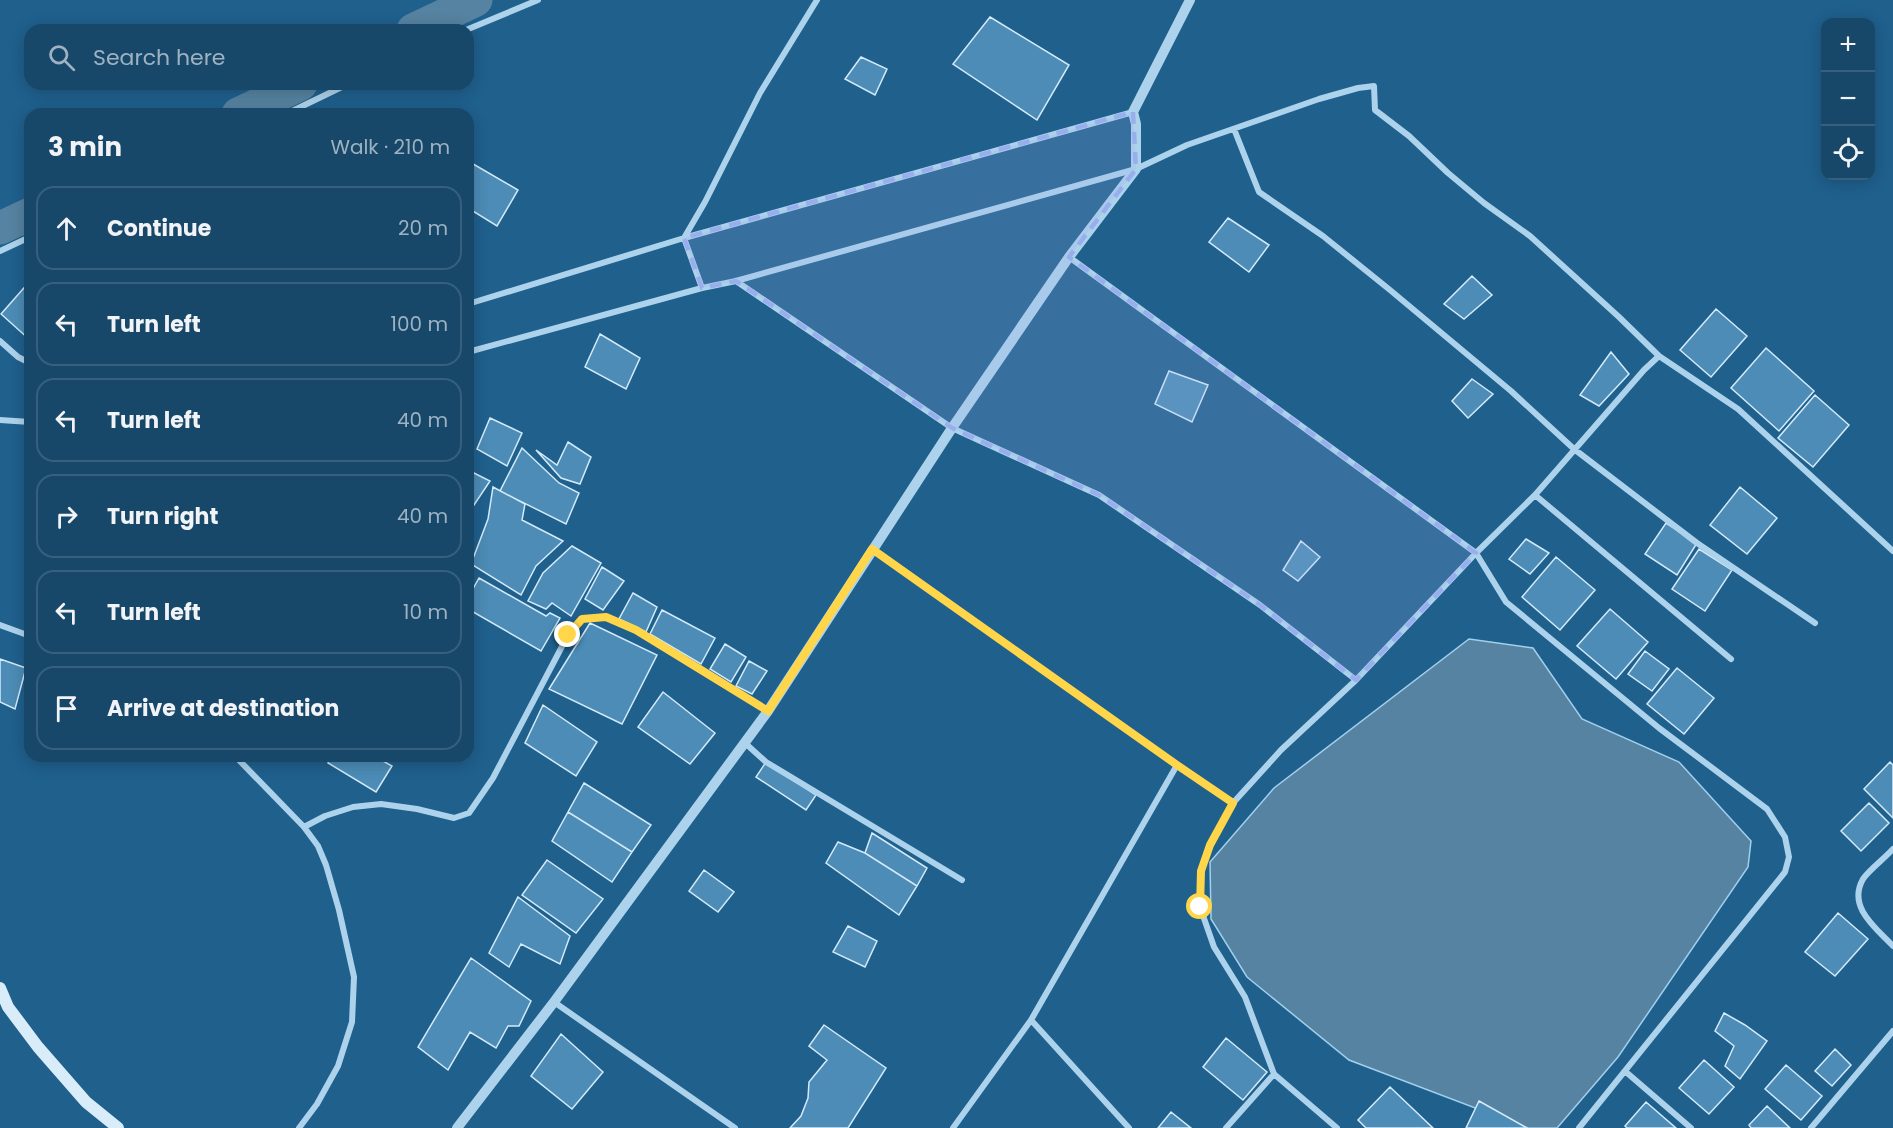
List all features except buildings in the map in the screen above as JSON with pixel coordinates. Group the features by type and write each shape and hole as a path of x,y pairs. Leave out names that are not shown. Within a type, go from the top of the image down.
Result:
{"main road":[{"path":"0,988 8,1007 38,1047 86,1102 118,1128"}],"street":[{"path":"474,27 538,0"},
{"path":"684,238 705,202 760,93 817,0"},
{"path":"457,1128 555,1002 768,711 952,428 1070,257 1136,169 1136,124 1133,112 1190,0"},
{"path":"474,350 702,288 736,281 1136,169 1187,145 1319,99 1358,88 1374,87 1375,110 1409,135 1475,196 1530,237 1659,356 1738,408 1893,551"},
{"path":"298,108 336,90"},
{"path":"474,302 684,238 1133,112"},
{"path":"1234,129 1259,192 1323,236 1382,283 1511,391 1574,449 1697,543 1815,623"},
{"path":"684,238 702,288"},
{"path":"0,251 24,240"},
{"path":"1070,257 1476,553 1506,602 1659,728 1767,809 1785,837 1789,857 1785,872 1579,1128"},
{"path":"736,281 952,428 1099,495 1260,605 1356,680"},
{"path":"0,341 24,360"},
{"path":"1337,1128 1274,1074 1245,998 1214,947 1200,907 1201,871 1210,845 1233,803 1281,750 1356,680 1476,553 1535,495 1644,370 1659,356"},
{"path":"0,420 24,422"},
{"path":"1535,495 1731,659"},
{"path":"872,549 1233,803"},
{"path":"304,827 325,816 353,807 381,804 417,809 454,818 469,813 493,778 568,635 582,619 606,617 636,630 768,711"},
{"path":"0,625 24,634"},
{"path":"745,743 766,762 962,880"},
{"path":"241,762 304,827 318,846 339,910 354,977 352,1022 338,1066 317,1104 299,1128"},
{"path":"953,1128 1031,1020 1177,765"},
{"path":"1893,849 1863,879 1858,898 1863,914 1893,946"},
{"path":"555,1002 735,1128"},
{"path":"1031,1020 1129,1128"},
{"path":"1811,1128 1893,1030"},
{"path":"1626,1072 1691,1128"},
{"path":"1226,1128 1274,1074"},
{"path":"1324,1128 1329,1121"}],"highlighted area":[{"path":"1133,112 1136,169 1069,257 1476,553 1356,680 1260,605 1099,495 952,428 736,281 702,288 684,238"}],"water":[{"path":"1469,639 1533,648 1582,719 1679,762 1751,841 1748,867 1618,1057 1557,1128 1528,1128 1349,1060 1247,977 1211,919 1210,862 1274,788"}],"waterway":[{"path":"426,24 476,0"},
{"path":"251,108 288,90"},
{"path":"0,228 24,217"}],"route":[{"path":"568,635 582,619 606,617 636,630 768,711 872,549 1233,803 1210,845 1201,871 1200,907"}]}
